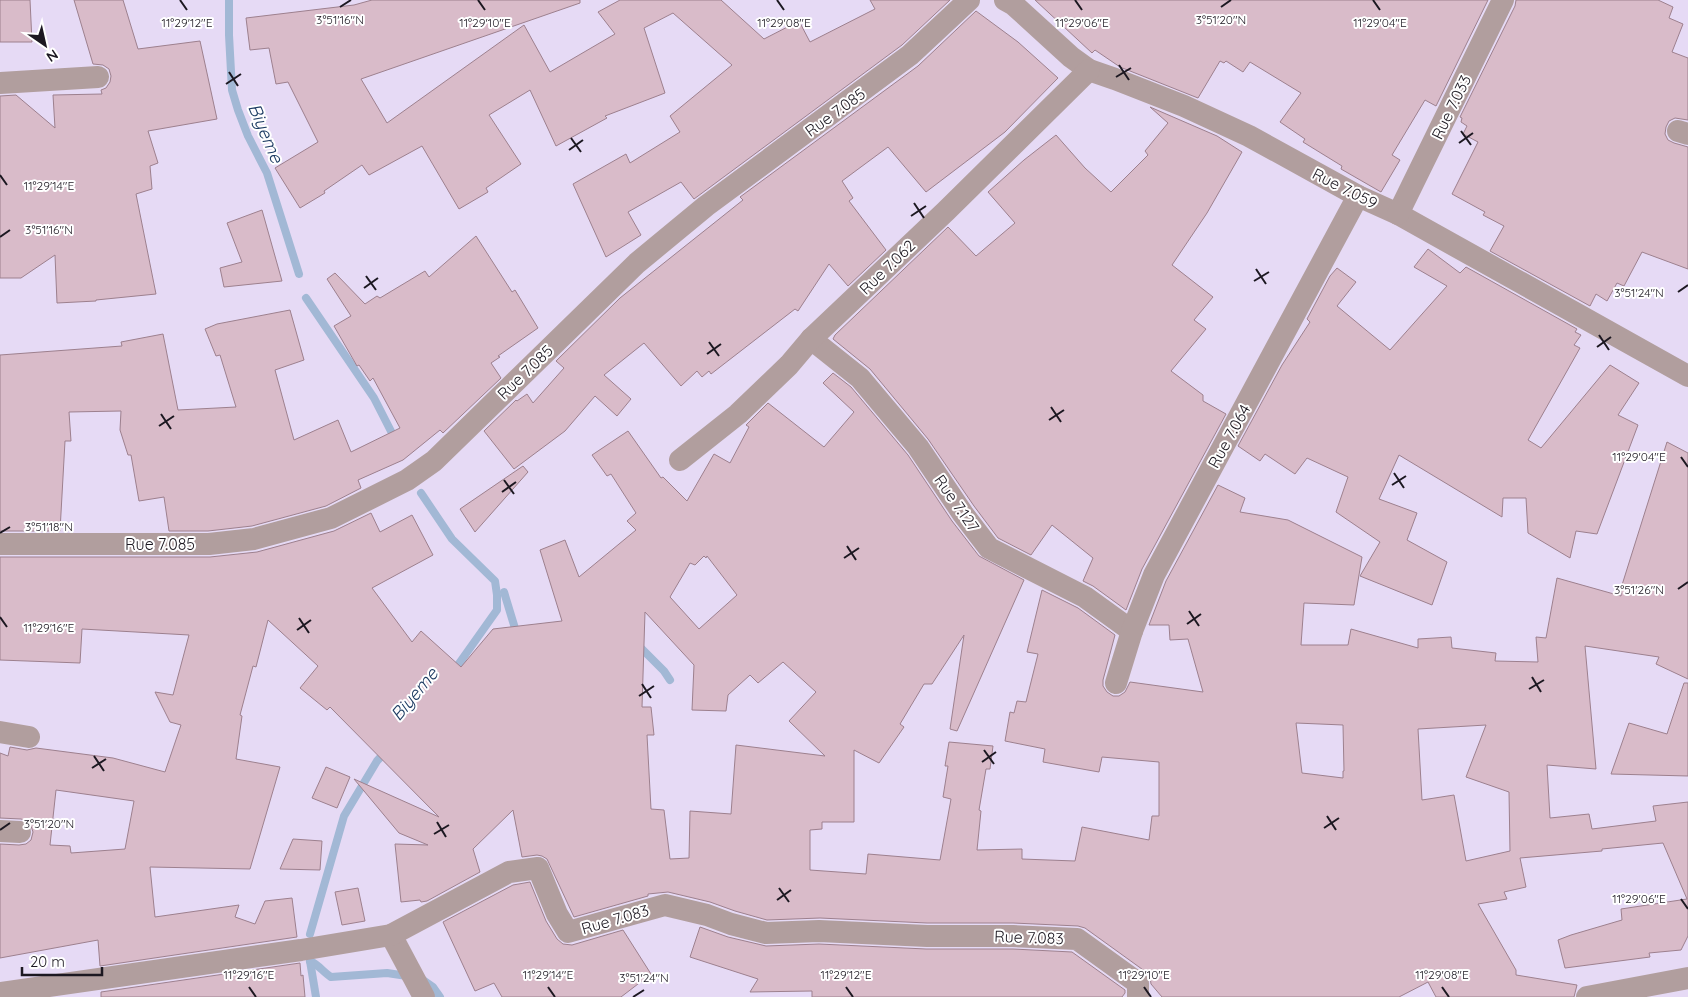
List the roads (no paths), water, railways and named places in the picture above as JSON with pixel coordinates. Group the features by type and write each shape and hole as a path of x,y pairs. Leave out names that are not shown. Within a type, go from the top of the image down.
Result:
{"street":[{"name":"Rue 7.085","path":"0,544 209,544 254,540 331,518 407,480 434,461 637,263 706,206 910,56 969,0"},
{"name":"Rue 7.033","path":"1398,214 1503,0"},
{"name":"Rue 7.059","path":"1012,2 1071,57 1089,70 1184,106 1249,136 1358,196 1398,214 1688,376"},
{"name":"Rue 7.062","path":"680,460 738,414 789,365 811,339 946,211 1089,70"},
{"path":"0,83 98,77"},
{"name":"Rue 7.064","path":"1116,683 1132,631 1154,575 1358,196"},
{"name":"Rue 7.127","path":"811,339 860,378 867,386 918,447 963,514 989,548 1085,597 1132,631"},
{"path":"0,732 29,737"},
{"name":"Rue 7.083","path":"0,992 300,950 391,935 509,872 538,868 557,914 568,932 665,905 707,915 731,924 766,933 819,931 926,936 1013,936 1076,939 1138,983 1138,997"},
{"path":"391,935 424,997"},
{"path":"1587,997 1687,980"}],"waterway":[{"name":"Biyeme","path":"229,0 232,90 248,136 267,173 299,274"},
{"name":"Biyeme","path":"306,298 374,398 396,441"},
{"name":"Biyeme","path":"421,493 452,539 495,581 497,610 453,672"},
{"path":"504,592 517,635"},
{"path":"637,647 640,647 664,671 670,680"},
{"name":"Biyeme","path":"310,934 344,816 377,761 386,751"},
{"name":"Biyeme","path":"310,961 331,977 387,973 407,976"},
{"path":"310,961 316,997"},
{"name":"Biyeme","path":"423,980 433,987 440,997"}]}
